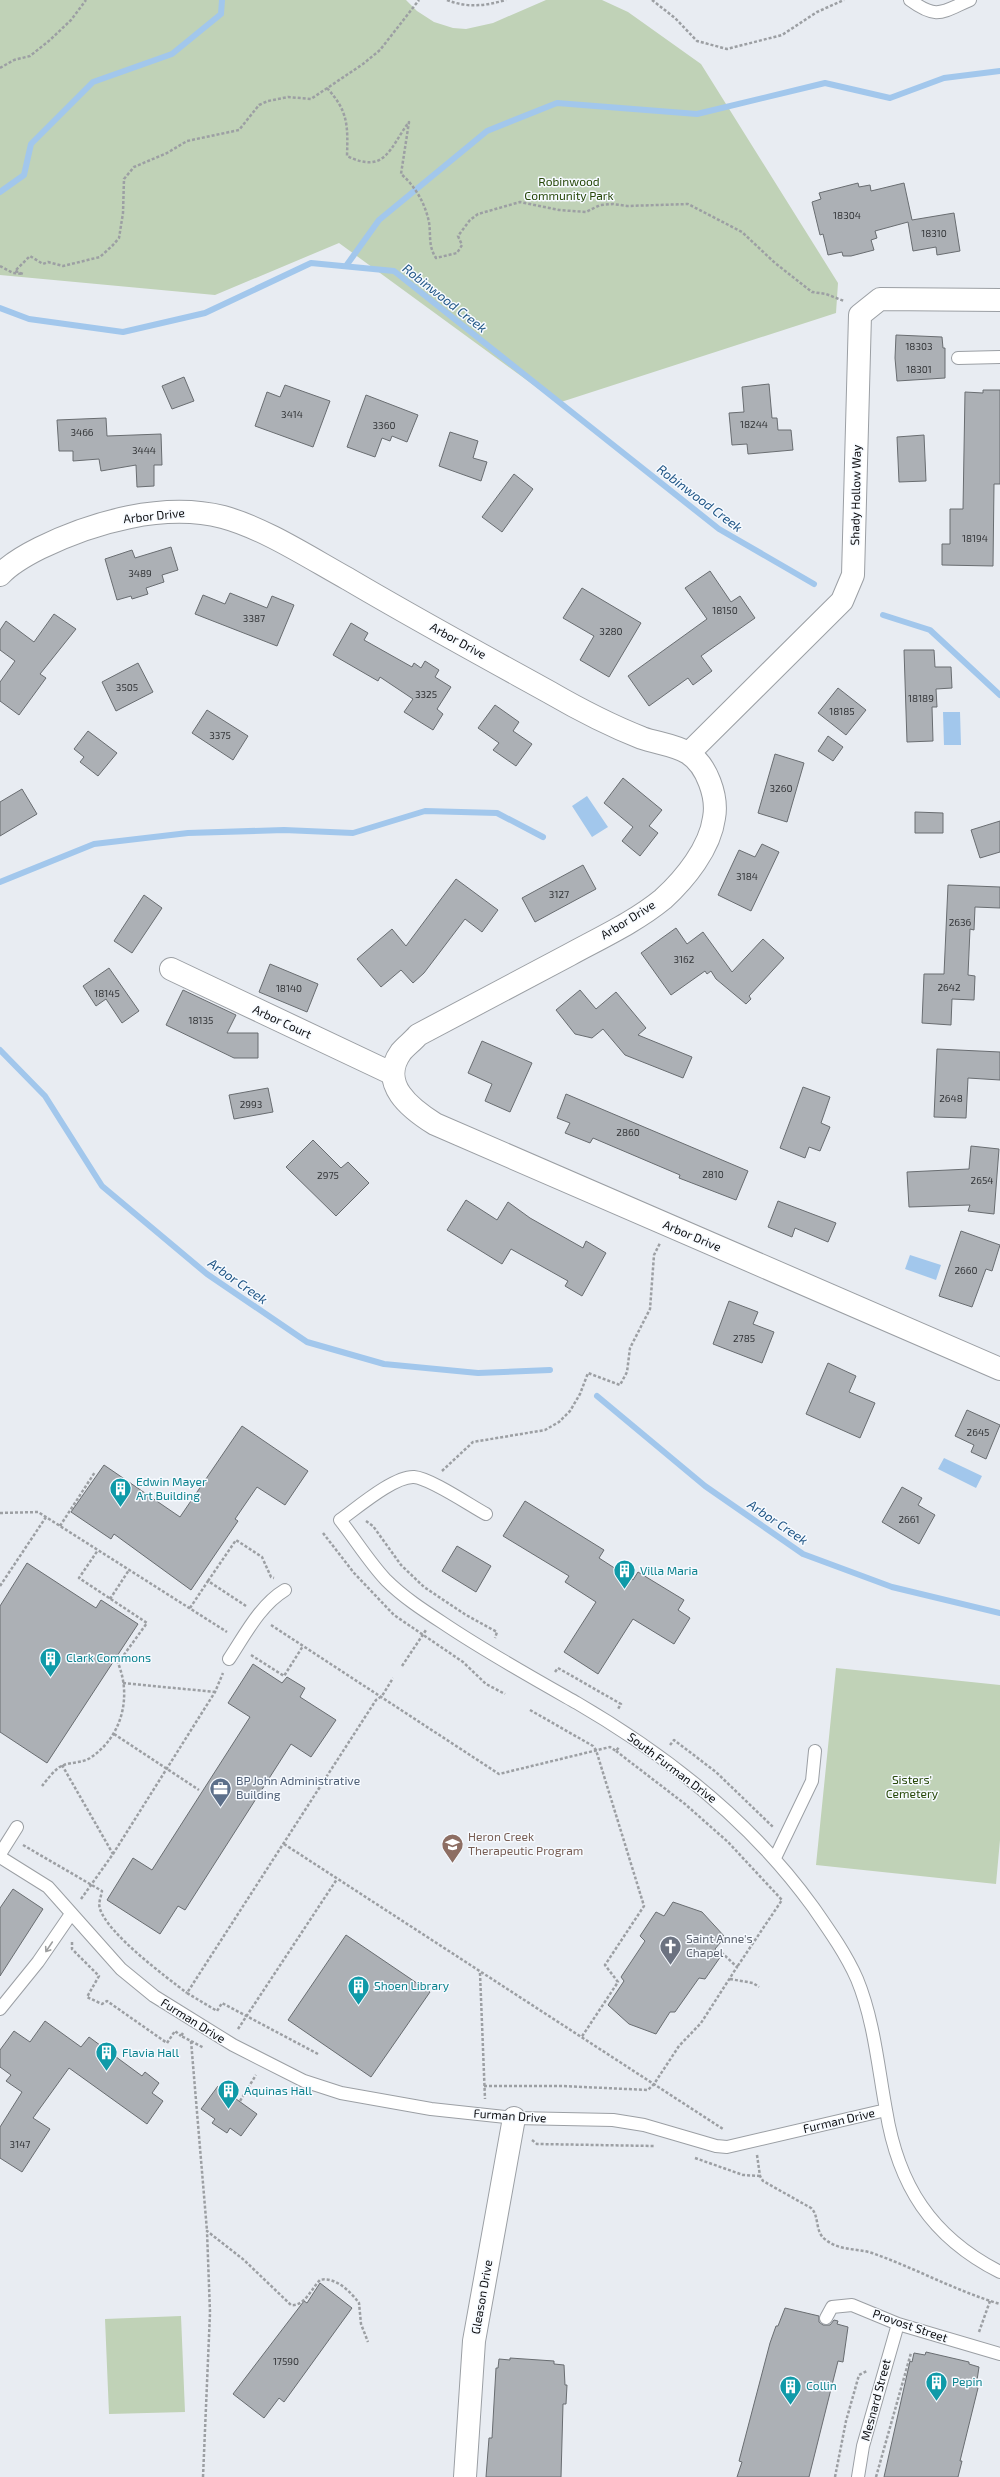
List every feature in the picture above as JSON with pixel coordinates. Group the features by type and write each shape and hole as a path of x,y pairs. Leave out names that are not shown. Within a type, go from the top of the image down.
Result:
{"street":[{"name":"Shady Hollow Way","path":"689,753 842,601 853,575 860,315 880,299 1000,300"},
{"name":"Arbor Drive","path":"0,575 6,568 41,548 85,528 109,521 163,513 191,512 224,517 261,532 328,568 601,722 689,753 702,769 712,790 715,802 714,818 707,844 680,880 662,899 621,927 418,1035 401,1052 394,1065 393,1074 395,1085 406,1103 435,1124 667,1226 878,1314 1000,1369"},
{"name":"Arbor Court","path":"171,969 393,1074"},
{"name":"Gleason Drive","path":"465,2477 474,2341 514,2118"}],"lane":[{"path":"910,0 925,11 939,13 970,0"},
{"path":"958,358 1000,357"},
{"name":"South Furman Drive","path":"426,1481 414,1477 393,1483 340,1520 386,1579 414,1604 488,1654 576,1702 653,1751 697,1784 760,1841 775,1858 820,1917 844,1953 857,1980 871,2030 886,2110"},
{"path":"426,1481 486,1514"},
{"path":"229,1659 259,1615 275,1596 285,1590"},
{"path":"775,1858 812,1781 815,1751"},
{"path":"0,1854 14,1832"},
{"name":"Furman Drive","path":"0,1857 48,1887 121,1969 154,1996 233,2045 304,2081 341,2093 387,2102 514,2118 613,2120 644,2125 716,2146 727,2147 886,2110 897,2160 914,2195 937,2224 960,2247 1000,2272"},
{"path":"0,2009 38,1962 71,1914"},
{"name":"Provost Street","path":"826,2318 832,2307 852,2305 898,2324 1000,2354"},
{"name":"Mesnard Street","path":"858,2477 864,2446 898,2324"}],"path":[{"path":"0,68 14,60 30,56 71,20 86,0"},
{"path":"0,266 12,273 23,274 14,271 30,256 43,264 48,262 63,266 100,257 106,253 119,238 123,213 124,179 134,167 167,153 187,141 239,130 259,105 268,101 288,97 311,99 380,50 419,0"},
{"path":"447,0 467,5 485,6 506,0"},
{"path":"652,0 675,18 697,41 727,49 782,35 817,12 844,0"},
{"path":"327,88 339,102 347,119 347,156 360,162 379,160 392,152 409,122 401,174 414,185 418,193 429,222 429,239 432,252 436,258 457,252 462,245 458,236 470,220 478,214 520,202 559,210 586,212 600,204 688,204 742,232 775,263 812,292 826,294 847,303"},
{"path":"426,1481 452,1463 473,1442 545,1430 559,1422 580,1394 588,1373 620,1385 627,1372 630,1348 650,1309 654,1255 667,1226"},
{"path":"60,1526 95,1472"},
{"path":"0,1513 38,1512 229,1633"},
{"path":"0,1586 46,1517"},
{"path":"324,1533 334,1545"},
{"path":"190,1608 236,1540 262,1557 271,1577"},
{"path":"42,1786 62,1765 88,1759 99,1751 114,1734 124,1708 123,1683 118,1663 147,1623 78,1578 98,1550"},
{"path":"110,1599 129,1570"},
{"path":"208,1581 252,1610"},
{"path":"268,1621 303,1646 382,1696 499,1774 610,1747 690,1808 728,1842 782,1900 701,2023 679,2046 654,2084 648,2090 632,2091 562,2086 484,2086"},
{"path":"402,1666 428,1626"},
{"path":"251,1655 284,1676 303,1646"},
{"path":"187,1993 376,1700 382,1696 393,1678"},
{"path":"71,1914 91,1883 114,1854 215,1692 123,1683"},
{"path":"530,1710 593,1746 596,1750 644,1906 605,1965 618,1982 582,2038"},
{"path":"114,1734 199,1790"},
{"path":"616,1751 621,1744"},
{"path":"62,1765 114,1854"},
{"path":"14,1832 49,1862 91,1883 102,1891 99,1904 100,1910 116,1932 135,1951 187,1993 217,2011 222,2003 318,2054"},
{"path":"284,1844 727,2132"},
{"path":"236,2033 337,1879"},
{"path":"72,1941 72,1949 99,1976 86,1996 102,2004 107,2001 167,2044 175,2031 191,2041 207,2231 210,2313 203,2477"},
{"path":"720,1951 738,1967"},
{"path":"480,1972 485,2104"},
{"path":"730,1979 753,1983 759,1987"},
{"path":"181,2036 184,2031"},
{"path":"240,2101 256,2075"},
{"path":"532,2140 537,2144 661,2147"},
{"path":"757,2153 760,2176 763,2181 814,2210 819,2233 831,2244 844,2249 873,2253 1000,2304"},
{"path":"692,2157 743,2176 760,2176"},
{"path":"207,2231 244,2260 291,2305 298,2304 307,2297 320,2280 329,2280 339,2284 359,2303 362,2324 368,2342"},
{"path":"974,2347 990,2301"},
{"path":"876,2477 911,2352"},
{"path":"835,2477 846,2421 859,2375 867,2371 870,2364"}],"green space":[{"name":"Robinwood Community Park","path":"0,0 406,0 417,11 434,22 453,28 466,29 493,23 546,0 602,0 628,12 701,64 838,283 836,313 558,403 339,243 215,295 0,275"},
{"name":"Sisters' Cemetery","path":"836,1668 1000,1685 1000,1840 996,1884 816,1865"},
{"path":"181,2316 185,2412 109,2414 105,2319"}],"water":[{"path":"943,712 960,712 961,745 944,745"},
{"path":"587,796 608,827 592,837 572,806"},
{"path":"910,1255 941,1265 936,1280 905,1269"},
{"path":"944,1458 982,1476 976,1488 938,1469"}],"building":[{"path":"858,183 859,187 870,185 871,191 904,183 912,220 954,213 960,251 937,255 936,247 913,251 908,222 875,231 877,238 871,240 874,250 851,256 843,256 842,252 828,255 823,234 820,235 812,202 821,199 819,193"},
{"path":"896,335 942,337 943,348 945,348 945,378 897,381 895,358"},
{"path":"184,377 194,401 172,409 162,386"},
{"path":"769,384 772,418 777,418 778,430 791,430 793,450 748,454 747,444 732,445 729,413 744,412 742,387"},
{"path":"285,385 330,401 313,447 255,426 267,392 280,397"},
{"path":"983,390 1000,390 1000,484 994,484 993,566 942,565 942,544 950,544 950,509 963,509 965,392 983,393"},
{"path":"366,395 418,415 407,442 392,436 390,441 382,438 375,457 347,447"},
{"path":"106,418 107,436 161,434 162,465 154,465 154,486 137,487 136,465 101,471 99,459 73,461 73,451 59,451 57,420"},
{"path":"450,432 478,441 473,458 487,462 481,481 439,466"},
{"path":"924,435 926,481 899,482 897,437"},
{"path":"514,474 533,489 502,532 482,517"},
{"path":"171,547 178,570 162,575 164,582 146,588 148,594 132,599 131,596 117,600 105,559 132,550 135,558"},
{"path":"710,571 731,602 740,596 755,618 701,656 712,671 693,685 688,678 649,706 628,676 707,619 685,588"},
{"path":"582,588 641,623 609,677 580,660 594,636 563,618"},
{"path":"230,593 267,608 272,596 294,605 277,646 195,614 203,595 225,604"},
{"path":"54,614 76,629 40,674 46,678 19,715 0,701 0,682 15,661 0,650 0,630 6,621 34,642"},
{"path":"351,623 368,633 364,640 412,667 414,663 421,668 425,661 439,670 435,677 451,687 437,709 443,714 433,730 404,712 413,699 380,677 378,681 333,655"},
{"path":"904,650 934,650 935,667 951,667 952,688 936,689 937,707 932,707 933,741 907,742"},
{"path":"138,663 153,692 116,711 102,682"},
{"path":"838,688 866,710 846,735 818,713"},
{"path":"495,705 519,722 513,731 532,744 516,766 493,750 499,743 478,728"},
{"path":"207,710 248,736 233,760 192,733"},
{"path":"88,731 117,753 98,776 80,762 84,757 74,749"},
{"path":"828,736 843,747 833,761 818,751"},
{"path":"775,754 804,763 787,822 758,813"},
{"path":"623,778 662,810 649,826 658,833 640,856 622,841 633,827 604,803"},
{"path":"22,789 37,814 0,836 0,802"},
{"path":"915,812 943,813 943,833 915,833"},
{"path":"1000,821 1000,852 980,858 971,830"},
{"path":"762,844 779,852 751,911 718,895 739,850 755,857"},
{"path":"583,865 596,889 535,922 522,898"},
{"path":"456,879 498,910 482,932 465,919 424,973 413,983 401,970 381,987 357,959 392,929 406,946"},
{"path":"948,885 1000,887 1000,908 975,907 974,930 970,929 968,975 975,976 974,1000 952,999 951,1025 922,1023 924,974 944,974"},
{"path":"144,895 162,908 132,953 114,941"},
{"path":"676,928 687,944 703,932 732,972 763,939 784,958 749,996 751,999 746,1004 716,979 711,971 707,974 705,971 671,995 641,953"},
{"path":"270,964 318,984 307,1012 259,992"},
{"path":"109,968 139,1011 122,1023 106,999 96,1006 83,986"},
{"path":"183,990 236,1015 227,1033 258,1033 258,1058 234,1058 166,1025"},
{"path":"580,990 596,1009 616,992 646,1028 638,1035 692,1057 683,1078 625,1055 603,1029 592,1038 575,1034 556,1010"},
{"path":"482,1041 532,1063 510,1112 485,1101 492,1084 468,1073"},
{"path":"937,1049 1000,1052 1000,1080 968,1078 966,1118 934,1117"},
{"path":"803,1087 830,1097 821,1123 830,1127 820,1151 809,1147 805,1158 780,1148"},
{"path":"268,1088 273,1112 234,1119 229,1095"},
{"path":"566,1094 748,1171 736,1200 679,1178 680,1175 593,1138 590,1143 565,1133 570,1123 557,1118"},
{"path":"313,1140 341,1168 348,1162 369,1183 336,1216 286,1167"},
{"path":"971,1146 999,1149 994,1214 968,1211 970,1205 909,1207 907,1172 969,1169"},
{"path":"466,1200 497,1220 508,1202 530,1218 583,1248 586,1241 606,1253 582,1296 565,1286 568,1281 511,1249 502,1264 447,1230"},
{"path":"778,1201 836,1223 828,1242 795,1228 792,1237 768,1227"},
{"path":"961,1231 1000,1245 992,1271 986,1269 972,1307 939,1296"},
{"path":"729,1301 758,1312 753,1324 774,1332 762,1363 713,1344"},
{"path":"828,1363 856,1376 849,1392 875,1403 860,1438 806,1414"},
{"path":"967,1410 1000,1425 986,1459 971,1452 974,1445 955,1436"},
{"name":"Edwin Mayer Art Building","path":"242,1426 308,1471 285,1505 257,1487 235,1519 238,1521 191,1590 114,1534 111,1539 71,1512 104,1465 180,1517"},
{"path":"902,1487 922,1498 918,1505 935,1515 919,1544 882,1522"},
{"name":"Villa Maria","path":"525,1501 604,1550 599,1558 633,1580 638,1572 684,1600 678,1610 690,1618 674,1644 633,1619 598,1674 564,1652 596,1602 565,1582 569,1576 503,1536"},
{"path":"457,1546 491,1566 476,1592 442,1571"},
{"name":"Clark Commons","path":"27,1563 96,1608 101,1600 138,1624 47,1763 0,1732 0,1606"},
{"name":"BP John Administrative Building","path":"253,1664 282,1683 287,1677 305,1688 300,1697 336,1720 311,1757 291,1744 185,1910 178,1906 160,1934 107,1900 133,1858 152,1870 250,1717 228,1703"},
{"path":"13,1889 43,1909 0,1976 0,1908"},
{"name":"Saint Anne's Chapel","path":"673,1902 702,1912 725,1937 715,1949 721,1956 705,1979 699,1978 675,2012 670,2012 656,2034 629,2024 608,2005 624,1981 621,1977 645,1941 640,1936 656,1912 664,1916"},
{"name":"Shoen Library","path":"346,1935 430,1992 371,2077 288,2020"},
{"name":"Flavia Hall","path":"45,2021 81,2047 89,2037 142,2076 145,2072 159,2083 152,2093 163,2101 147,2124 69,2068 33,2118 50,2129 22,2172 0,2158 0,2127 22,2092 6,2081 11,2075 0,2067 0,2050 14,2031 30,2042"},
{"name":"Aquinas Hall","path":"218,2086 257,2114 241,2136 230,2128 227,2133 212,2123 215,2119 201,2109"},
{"path":"320,2283 352,2308 284,2402 279,2398 264,2418 233,2394 304,2301 307,2303"},
{"name":"Collin","path":"785,2308 819,2316 819,2322 823,2325 830,2325 834,2320 838,2321 837,2324 848,2327 843,2362 838,2361 809,2477 737,2477 742,2462 739,2461 770,2343"},
{"name":"Pepin","path":"926,2352 969,2362 969,2364 979,2367 976,2387 978,2388 960,2461 962,2461 958,2477 884,2477 910,2361 912,2362 914,2353 925,2355"},
{"path":"510,2358 554,2361 554,2364 564,2365 565,2385 567,2385 566,2404 563,2404 561,2477 486,2477 489,2438 492,2438 496,2368 498,2368 499,2359 510,2360"}],"waterway":[{"path":"0,192 24,175 31,144 93,82 172,54 221,14 222,0"},
{"path":"346,266 379,220 487,131 557,103 697,114 825,83 890,98 944,78 1000,71"},
{"name":"Robinwood Creek","path":"0,308 29,319 123,332 205,313 311,263 394,271 719,529 814,584"},
{"name":"Robinwood Creek","path":"883,615 930,630 1000,695"},
{"path":"0,882 94,844 188,833 284,830 353,833 425,811 497,813 543,837"},
{"name":"Arbor Creek","path":"0,1050 45,1096 102,1186 207,1274 307,1342 384,1364 478,1373 550,1370"},
{"name":"Arbor Creek","path":"597,1396 705,1486 803,1554 892,1587 1000,1613"}],"place":[{"name":"Edwin Mayer Art Building","path":"121,1508"},
{"name":"Villa Maria","path":"624,1590"},
{"name":"Clark Commons","path":"51,1678"},
{"name":"BP John Administrative Building","path":"221,1808"},
{"name":"Heron Creek Therapeutic Program","path":"453,1864"},
{"name":"Saint Anne's Chapel","path":"671,1966"},
{"name":"Shoen Library","path":"359,2006"},
{"name":"Flavia Hall","path":"107,2072"},
{"name":"Aquinas Hall","path":"229,2110"},
{"name":"Pepin","path":"937,2402"},
{"name":"Collin","path":"790,2406"}]}
